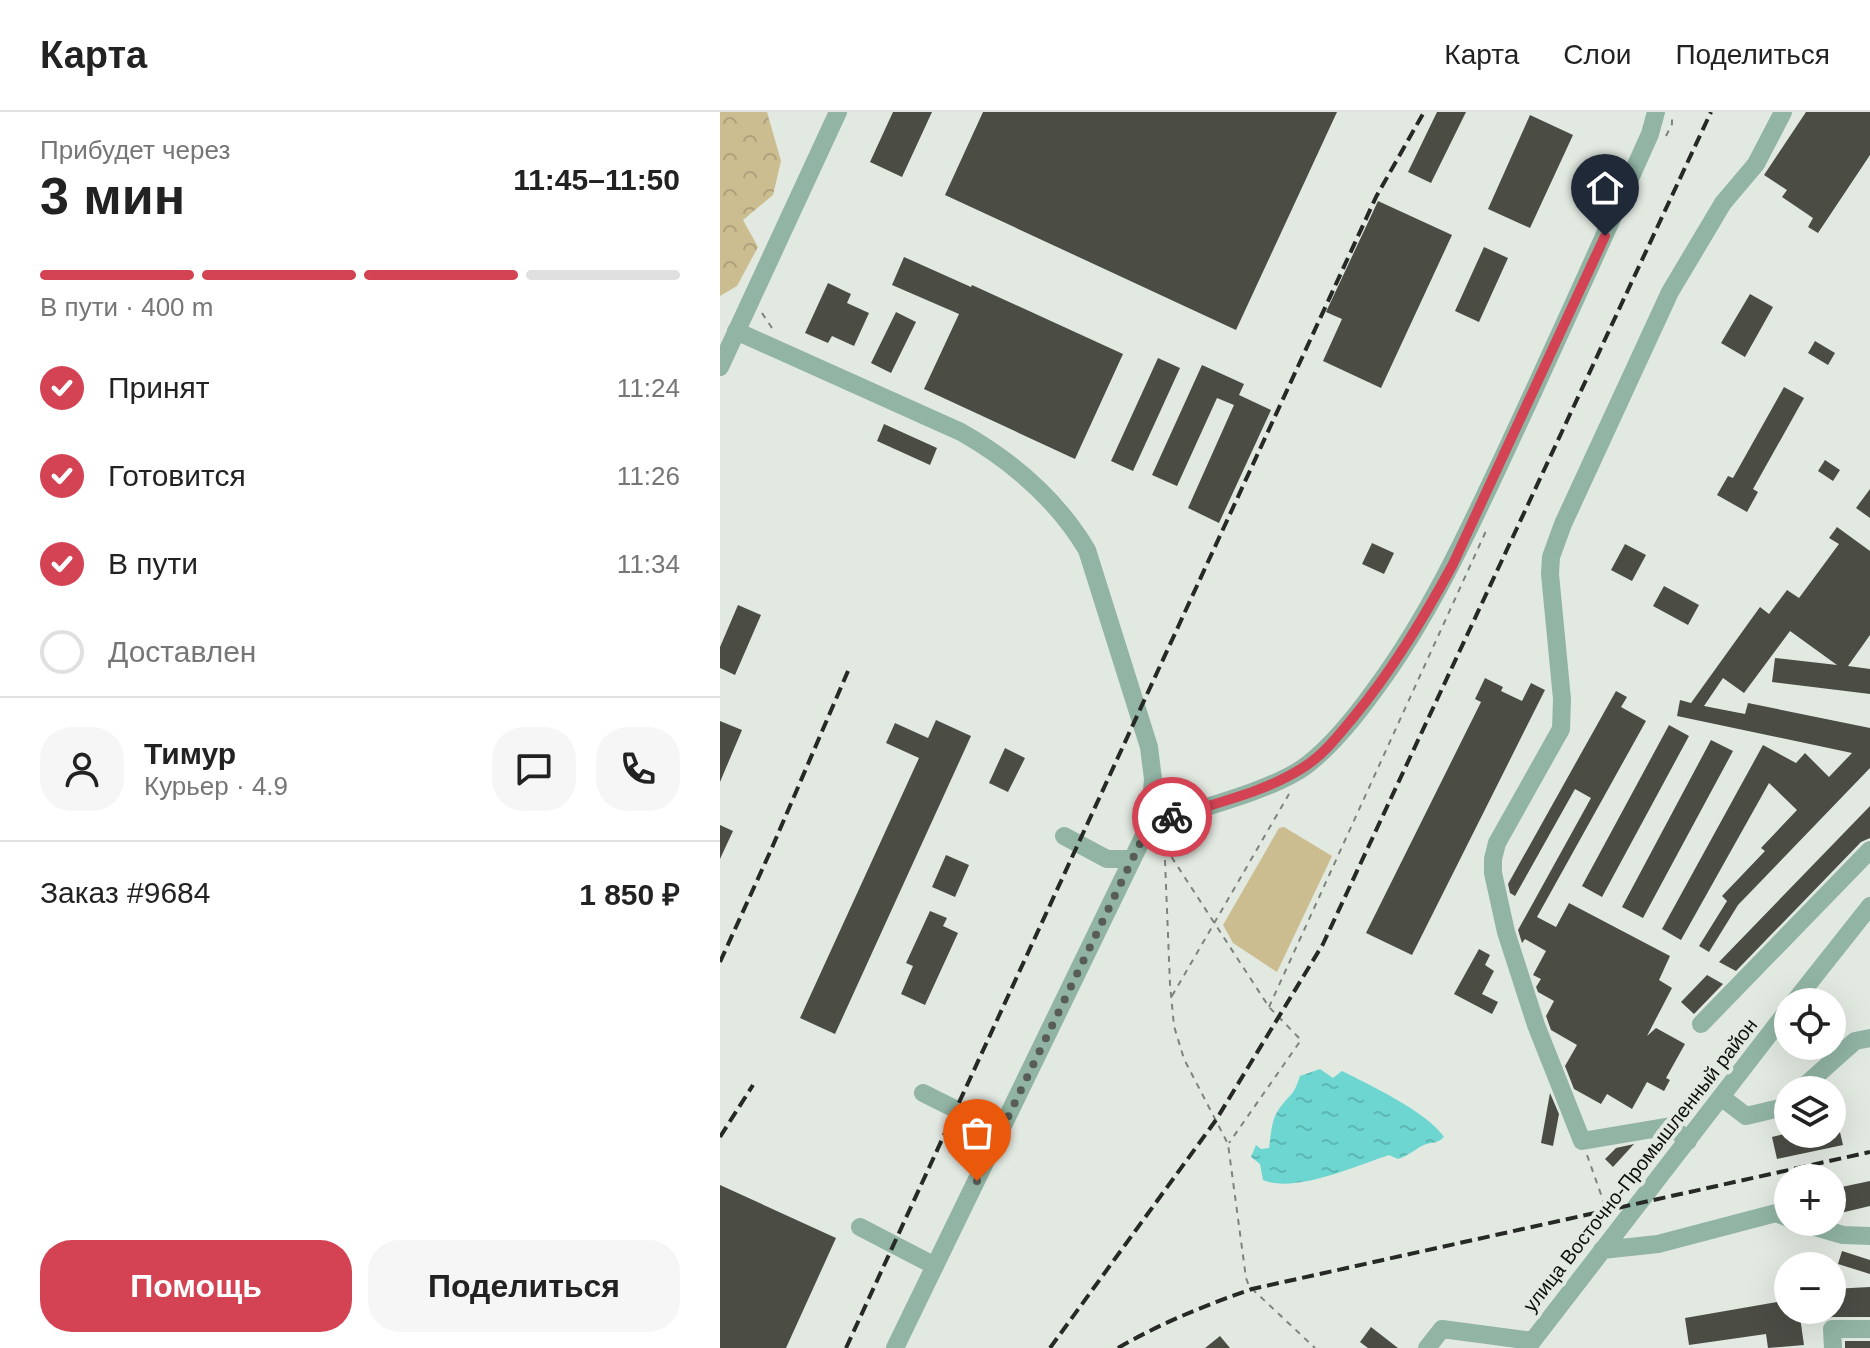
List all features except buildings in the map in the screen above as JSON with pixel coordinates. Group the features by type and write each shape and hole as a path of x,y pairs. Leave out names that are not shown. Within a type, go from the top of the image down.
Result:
{"street":[{"path":"720,367 838,112"},
{"path":"1156,822 1272,784 1306,766 1337,738 1396,662 1453,564 1571,312 1650,134 1656,112"},
{"path":"1688,1141 1671,1126 1582,1141 1536,1025 1506,932 1493,873 1493,859 1497,843 1561,729 1562,699 1550,574 1551,557 1563,524 1670,292 1723,203 1756,164 1783,112"},
{"path":"736,331 961,432 992,450 1047,496 1071,523 1087,550 1149,747 1156,822 1132,859 895,1348"},
{"path":"1064,836 1107,859 1132,859"},
{"path":"1701,1024 1870,850"},
{"path":"1805,988 1870,906"},
{"name":"улица Восточно-Промышленный район","path":"1529,1345 1774,1028"},
{"path":"1816,1076 1855,1041 1870,1038"},
{"path":"923,1093 1001,1132"},
{"path":"1721,1097 1746,1116 1774,1109"},
{"path":"1602,1250 1658,1244 1774,1214"},
{"path":"860,1227 935,1266"},
{"path":"1846,1235 1870,1236"},
{"path":"1427,1348 1442,1329 1529,1345"},
{"path":"1833,1348 1832,1329 1870,1329"}],"path":[{"path":"1665,139 1672,124 1672,112"},
{"path":"751,297 774,332"},
{"path":"1269,1007 1487,529"},
{"path":"1171,997 1290,792"},
{"path":"1156,822 1165,847 1269,1007 1301,1040 1228,1144"},
{"path":"1165,847 1174,1026 1184,1059 1228,1144 1249,1286 1315,1348"},
{"path":"1582,1141 1603,1200 1604,1224"}],"green space":[{"path":"720,112 767,112 781,161 773,195 743,220 758,247 737,286 720,296"},
{"path":"1284,827 1332,856 1277,972 1233,943 1223,925 1279,828"}],"water":[{"path":"1320,1069 1333,1078 1342,1071 1382,1091 1425,1118 1444,1137 1398,1159 1389,1155 1308,1181 1276,1183 1263,1180 1260,1164 1251,1157 1256,1145 1261,1149 1269,1148 1274,1118 1293,1092 1300,1076"}],"railway":[{"path":"846,1348 1376,197 1424,112"},
{"path":"1050,1348 1216,1120 1323,944 1711,112"},
{"path":"720,962 848,671"},
{"path":"720,1137 753,1085"},
{"path":"1118,1348 1184,1315 1252,1289 1870,1152"}],"way so far":[{"path":"977,1181 1149,825 1172,817"}],"route":[{"path":"1172,817 1272,784 1306,766 1337,738 1396,662 1453,564 1605,236"}]}
